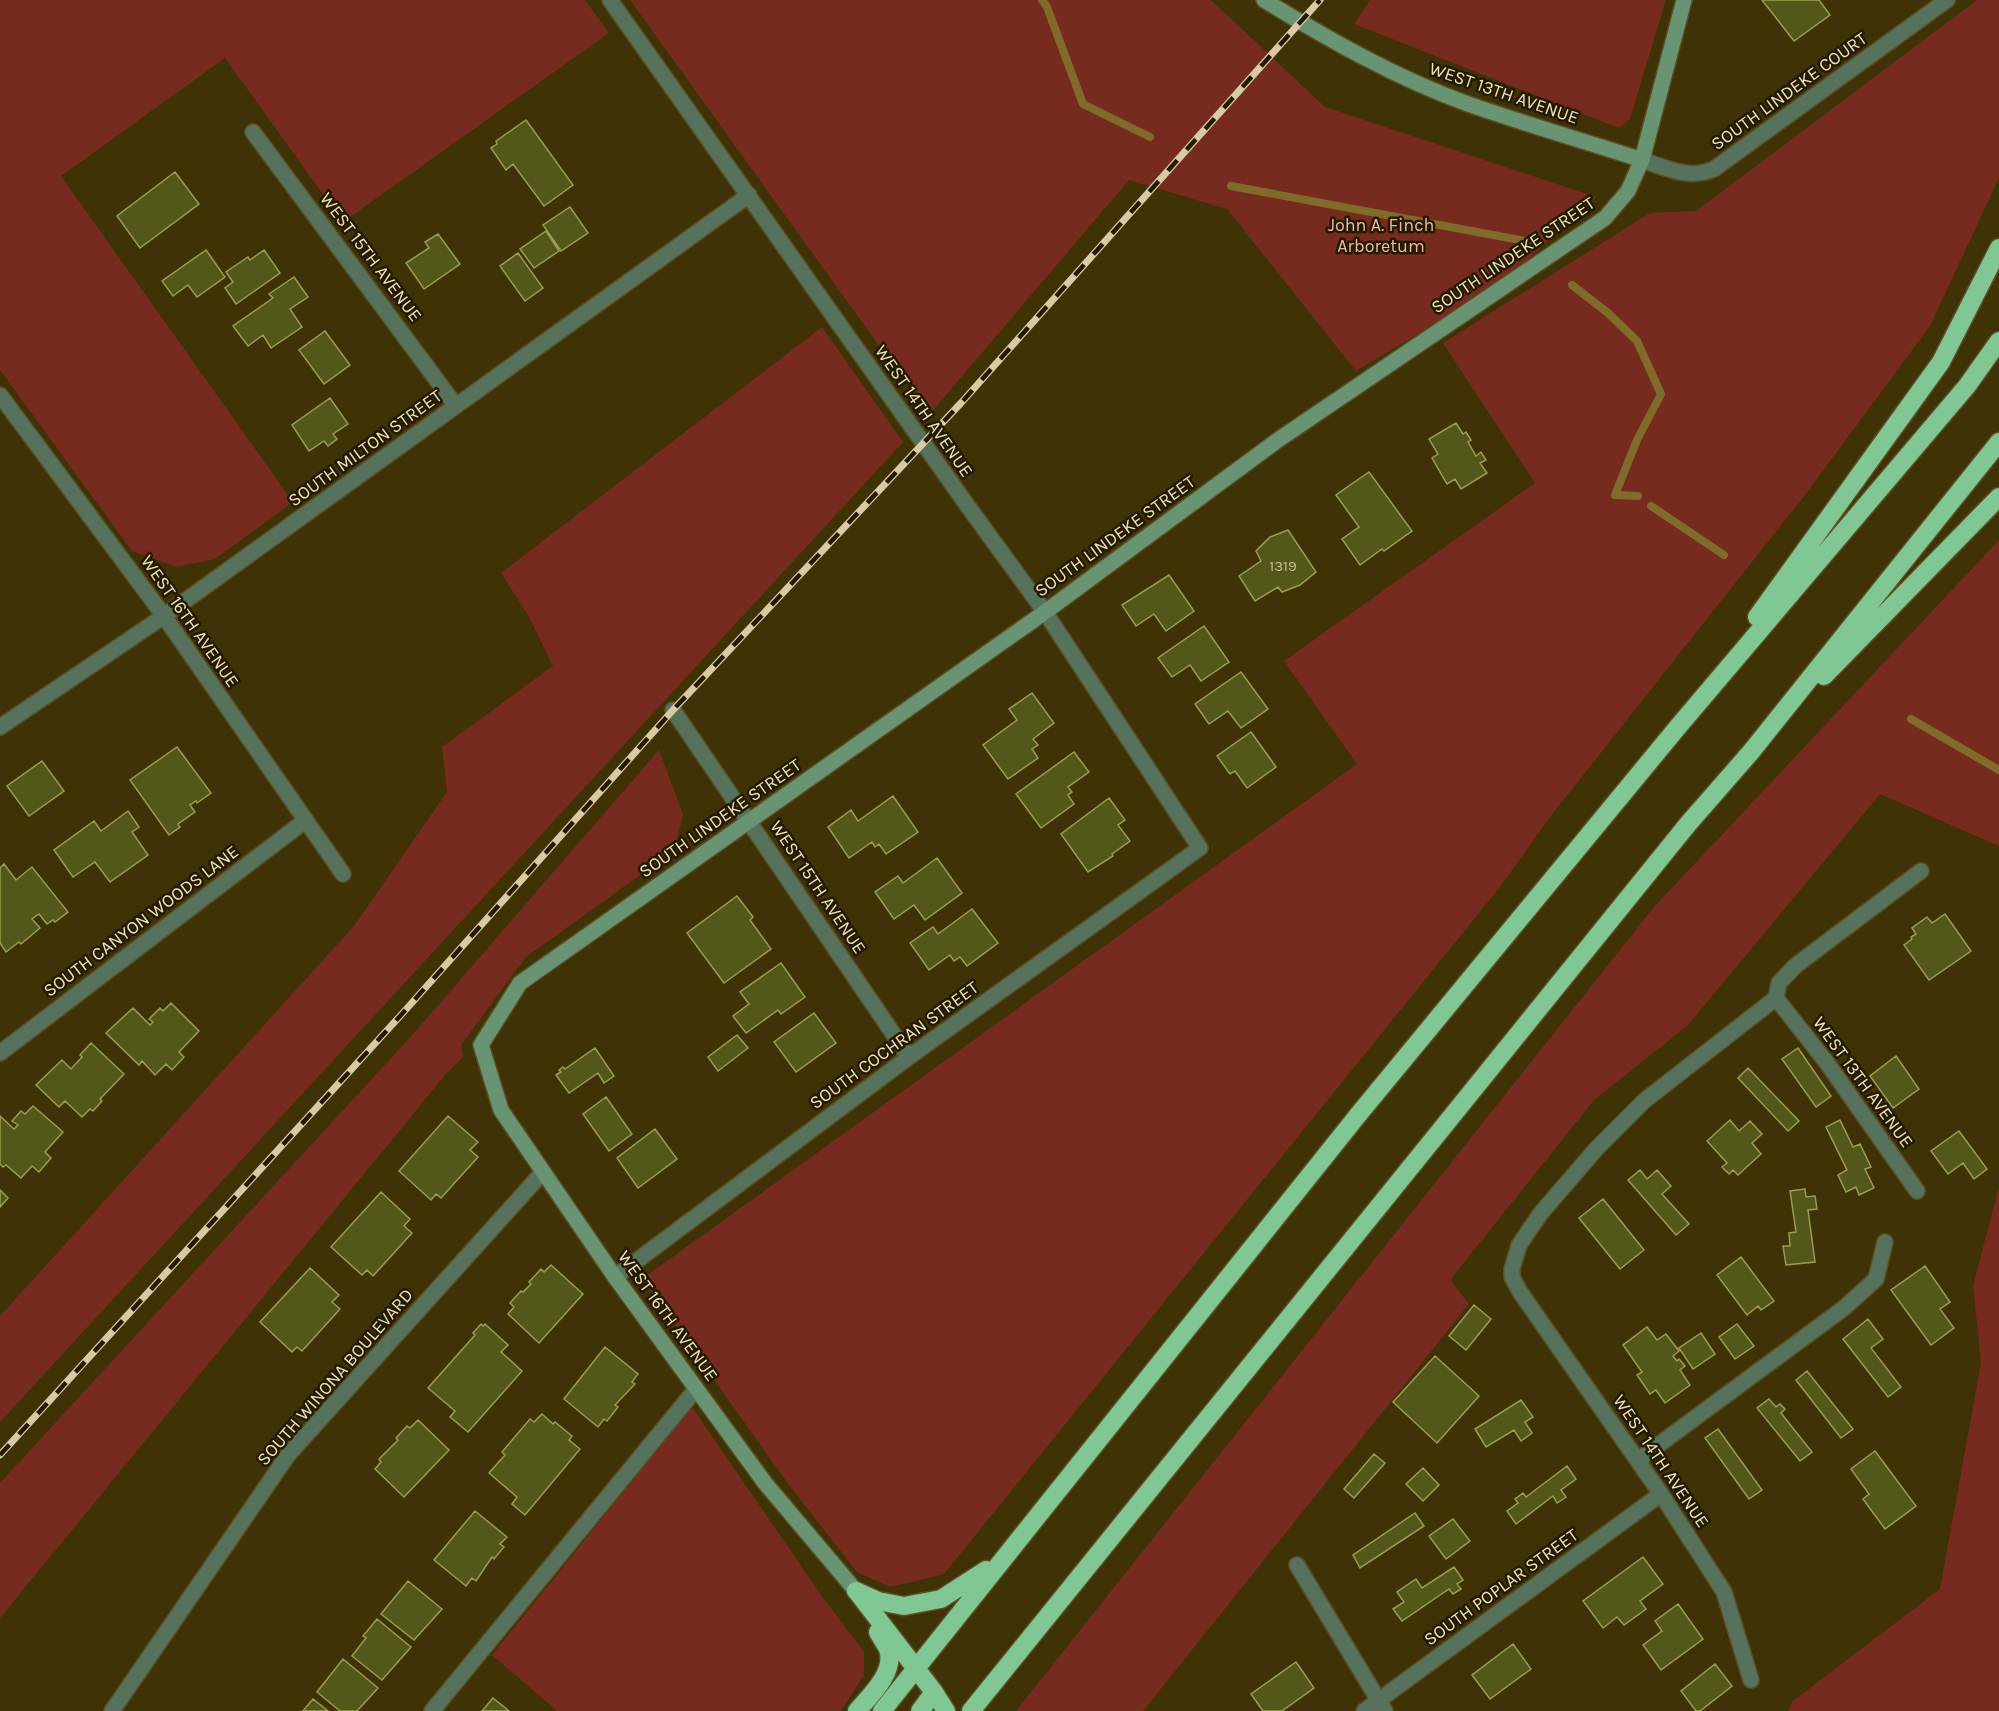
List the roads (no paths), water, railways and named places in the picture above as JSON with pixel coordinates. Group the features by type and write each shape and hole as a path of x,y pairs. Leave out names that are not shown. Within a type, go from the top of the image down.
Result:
{"highway":[{"path":"1677,728 1941,362 1999,248"},
{"path":"882,1711 1358,1115 1677,728 1968,386 1999,341"},
{"path":"971,1711 1688,824 1750,753 1999,442"},
{"path":"1750,753 1999,497"},
{"path":"856,1591 878,1601 904,1606 941,1599 974,1579 1007,1554"},
{"path":"856,1591 916,1667 946,1711"},
{"path":"856,1591 889,1651 888,1668 878,1686 857,1711"},
{"path":"920,1711 934,1692"}],"street":[{"name":"WEST 14TH AVENUE","path":"610,0 1045,612 1200,848"},
{"name":"WEST 13TH AVENUE","path":"1264,0 1328,38 1423,85 1466,103 1642,160"},
{"name":"SOUTH LINDEKE STREET","path":"481,1045 520,983 1045,612 1288,433 1605,218 1628,191 1642,160 1684,0"},
{"name":"SOUTH LINDEKE COURT","path":"1642,160 1689,175 1714,169 1947,0"},
{"name":"WEST 15TH AVENUE","path":"254,132 456,406"},
{"name":"SOUTH MILTON STREET","path":"0,727 164,616 749,195"},
{"name":"WEST 16TH AVENUE","path":"0,395 164,616 343,874"},
{"name":"WEST 15TH AVENUE","path":"673,710 909,1057"},
{"name":"SOUTH CANYON WOODS LANE","path":"0,1053 306,820"},
{"name":"SOUTH COCHRAN STREET","path":"615,1277 909,1057 1200,848"},
{"path":"1776,998 1779,983 1795,966 1922,871"},
{"name":"WEST 14TH AVENUE","path":"1751,1680 1724,1592 1661,1494 1520,1292 1512,1277 1515,1255 1527,1232 1604,1141 1644,1101 1776,998"},
{"name":"WEST 13TH AVENUE","path":"1776,998 1827,1063 1917,1191"},
{"name":"WEST 16TH AVENUE","path":"481,1045 501,1110 615,1277 765,1483 856,1591"},
{"name":"SOUTH WINONA BOULEVARD","path":"112,1711 288,1455 543,1172"},
{"path":"1638,1460 1865,1290 1876,1279 1885,1242"},
{"path":"432,1711 696,1389"},
{"name":"SOUTH POPLAR STREET","path":"1364,1711 1382,1706 1661,1494"},
{"path":"1297,1565 1382,1706"}],"waterway":[{"path":"1042,0 1047,7 1083,104 1150,137"},
{"path":"1231,186 1536,243"},
{"path":"1572,285 1608,313 1637,341 1661,394 1637,440 1615,495 1638,496"},
{"path":"1651,506 1724,555"},
{"path":"1911,719 1999,770"}],"railway":[{"path":"0,1455 401,1015 673,710 961,403 1320,0"}],"park label":[{"name":"John A. Finch Arboretum","path":"1381,235"}]}
